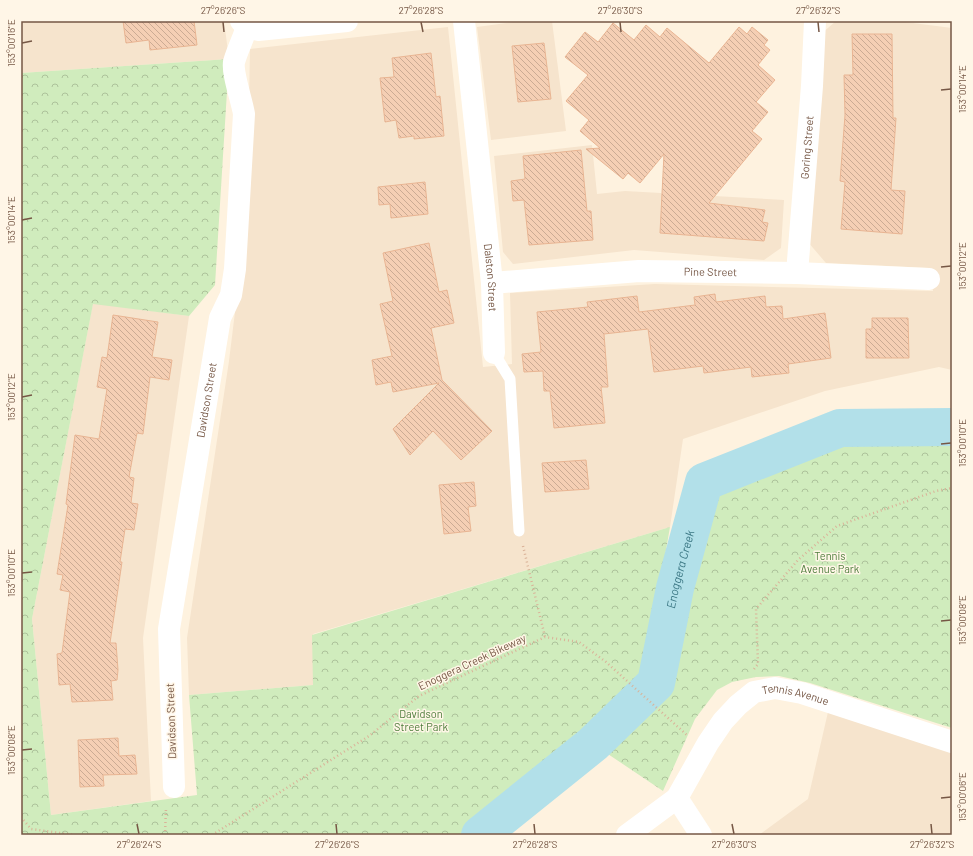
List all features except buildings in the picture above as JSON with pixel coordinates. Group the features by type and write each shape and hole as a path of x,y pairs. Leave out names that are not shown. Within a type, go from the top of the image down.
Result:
{"street":[{"path":"244,24 258,30 347,21"},
{"name":"Dalston Street","path":"464,21 492,282 494,353"},
{"name":"Goring Street","path":"797,273 812,86 815,21"},
{"name":"Davidson Street","path":"174,787 169,629 220,318 231,295 234,276 244,114 242,99 234,73 234,63 244,24"},
{"name":"Pine Street","path":"492,282 639,271 797,273 929,279"},
{"name":"Tennis Avenue","path":"628,835 677,798 708,743 723,721 738,705 754,692 775,688 802,693 952,742"},
{"path":"677,798 701,835"}],"lane":[{"name":"Dalston Street","path":"494,353 510,379 519,531"}],"path":[{"path":"753,670 758,664 756,609 798,560 837,526 936,492 952,488"},
{"path":"519,531 545,637 579,642 606,662 692,740"},
{"name":"Enoggera Creek Bikeway","path":"212,835 369,736 419,696 545,637"},
{"path":"166,835 166,797 174,787"},
{"path":"21,817 32,828 75,835"}],"shaded area":[{"path":"21,21 224,21 229,59 21,73"},
{"path":"521,21 552,21 566,131 491,140 477,27"},
{"path":"836,21 897,21 952,28 952,370 939,367 825,391 683,439 670,527 313,634 313,685 189,695 187,638 229,361 247,214 250,49 448,27 483,367 512,364 510,293 655,284 933,291 930,268 826,263 807,241 821,34"},
{"path":"592,145 597,194 625,191 784,200 781,248 764,260 634,250 513,264 503,252 494,156"},
{"path":"93,303 189,316 143,638 151,801 51,815 32,619"},
{"path":"828,712 952,752 952,835 759,835 808,799"}],"green space":[{"name":"Davidson Street Park","path":"229,59 215,285 189,316 93,304 32,619 51,815 197,795 189,695 313,685 312,635 670,527 642,689 459,835 21,835 21,73"},
{"name":"Tennis Avenue Park","path":"952,427 952,728 810,683 779,676 756,677 732,682 717,690 695,719 663,791 593,744 656,683 675,588 704,482 840,428"}],"waterway":[{"name":"Enoggera Creek","path":"480,835 593,744 656,683 675,588 704,482 840,428 952,427"}]}
